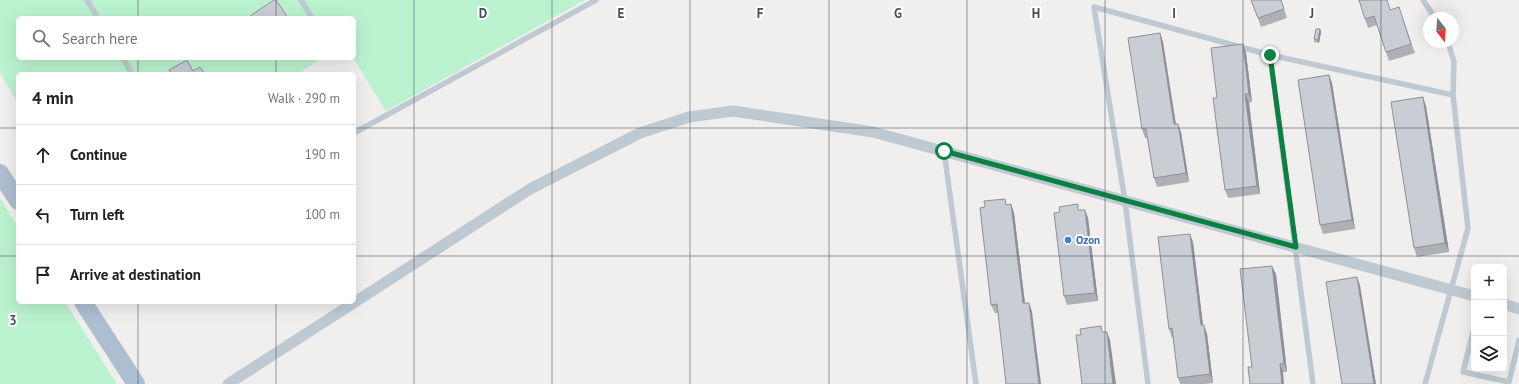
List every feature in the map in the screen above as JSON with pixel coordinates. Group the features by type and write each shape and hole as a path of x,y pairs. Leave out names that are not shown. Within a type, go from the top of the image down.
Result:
{"main road":[{"path":"0,173 16,198"},
{"path":"84,304 136,384"}],"street":[{"path":"356,301 530,189 640,133 689,118 733,111 873,132 1471,295"},
{"path":"228,384 352,304"},
{"path":"1507,305 1519,308"}],"lane":[{"path":"87,0 97,16"},
{"path":"301,0 311,16"},
{"path":"356,133 596,0"},
{"path":"1423,0 1431,12"},
{"path":"1148,384 1125,201 1094,7 1270,55 1453,95"},
{"path":"1425,384 1468,228 1453,95 1454,62 1450,48"},
{"path":"1270,55 1313,384"},
{"path":"124,60 131,72"},
{"path":"944,151 976,384"},
{"path":"1472,336 1463,372 1509,382 1519,340"}],"green space":[{"path":"0,0 585,0 386,111 354,60 356,60 356,16 16,16 16,60 320,60 300,72 16,72 16,100 0,73"},
{"path":"0,198 16,224 16,304 66,304 117,384 0,384"}],"building":[{"path":"276,0 287,16 250,16"},
{"path":"1251,0 1281,0 1284,9 1258,18"},
{"path":"1359,0 1387,0 1390,10 1399,7 1411,44 1386,52 1374,16 1365,19"},
{"path":"1316,29 1320,29 1318,40 1314,39"},
{"path":"1160,33 1174,124 1178,124 1186,173 1154,178 1146,129 1142,129 1128,38"},
{"path":"1243,44 1249,94 1245,94 1257,186 1225,190 1213,98 1217,98 1211,48"},
{"path":"187,60 193,71 200,67 204,72 170,72 169,70"},
{"path":"1329,75 1352,220 1320,225 1298,80"},
{"path":"1423,97 1445,243 1414,248 1391,102"},
{"path":"1005,199 1006,205 1011,204 1023,303 1029,303 1039,384 1006,384 997,304 991,305 980,208 985,207 984,201"},
{"path":"1078,204 1078,210 1085,210 1095,293 1064,296 1054,213 1060,212 1059,207"},
{"path":"1190,234 1201,325 1204,325 1210,374 1178,378 1172,328 1169,329 1158,237"},
{"path":"1272,266 1284,363 1280,364 1282,384 1250,384 1248,367 1252,367 1240,269"},
{"path":"1357,277 1374,384 1342,384 1326,282"},
{"path":"1101,326 1102,332 1107,332 1113,384 1082,384 1076,335 1081,335 1080,329"}],"place":[{"name":"Ozon","path":"1068,240"}],"route":[{"path":"944,151 1296,247 1270,55"}]}
